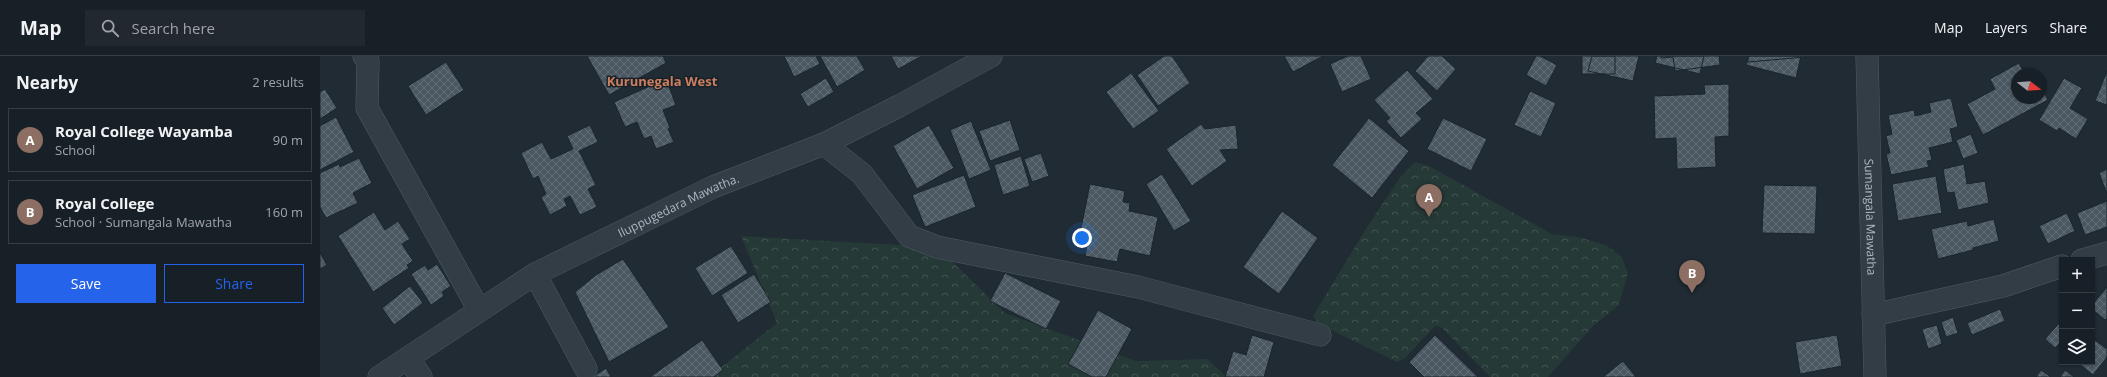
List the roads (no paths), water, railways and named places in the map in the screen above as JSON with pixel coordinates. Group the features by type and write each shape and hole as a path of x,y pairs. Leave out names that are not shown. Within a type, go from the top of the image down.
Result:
{"street":[{"name":"Iluppugedara Mawatha.","path":"379,377 478,310 535,274 713,187 824,144 899,106 991,56"},
{"name":"Sumangala Mawatha","path":"1867,56 1875,377"},
{"path":"369,58 367,108 478,310"},
{"path":"824,144 862,174 909,236 937,246 1138,287 1320,335"},
{"path":"2093,257 2107,253"},
{"path":"1873,315 2003,286 2059,267"},
{"path":"535,274 586,369"},
{"path":"408,358 421,377"}],"place":[{"name":"Royal College Wayamba","path":"1429,217"},
{"name":"Royal College","path":"1692,293"}],"district":[{"name":"Kurunegala West","path":"662,81"}]}
